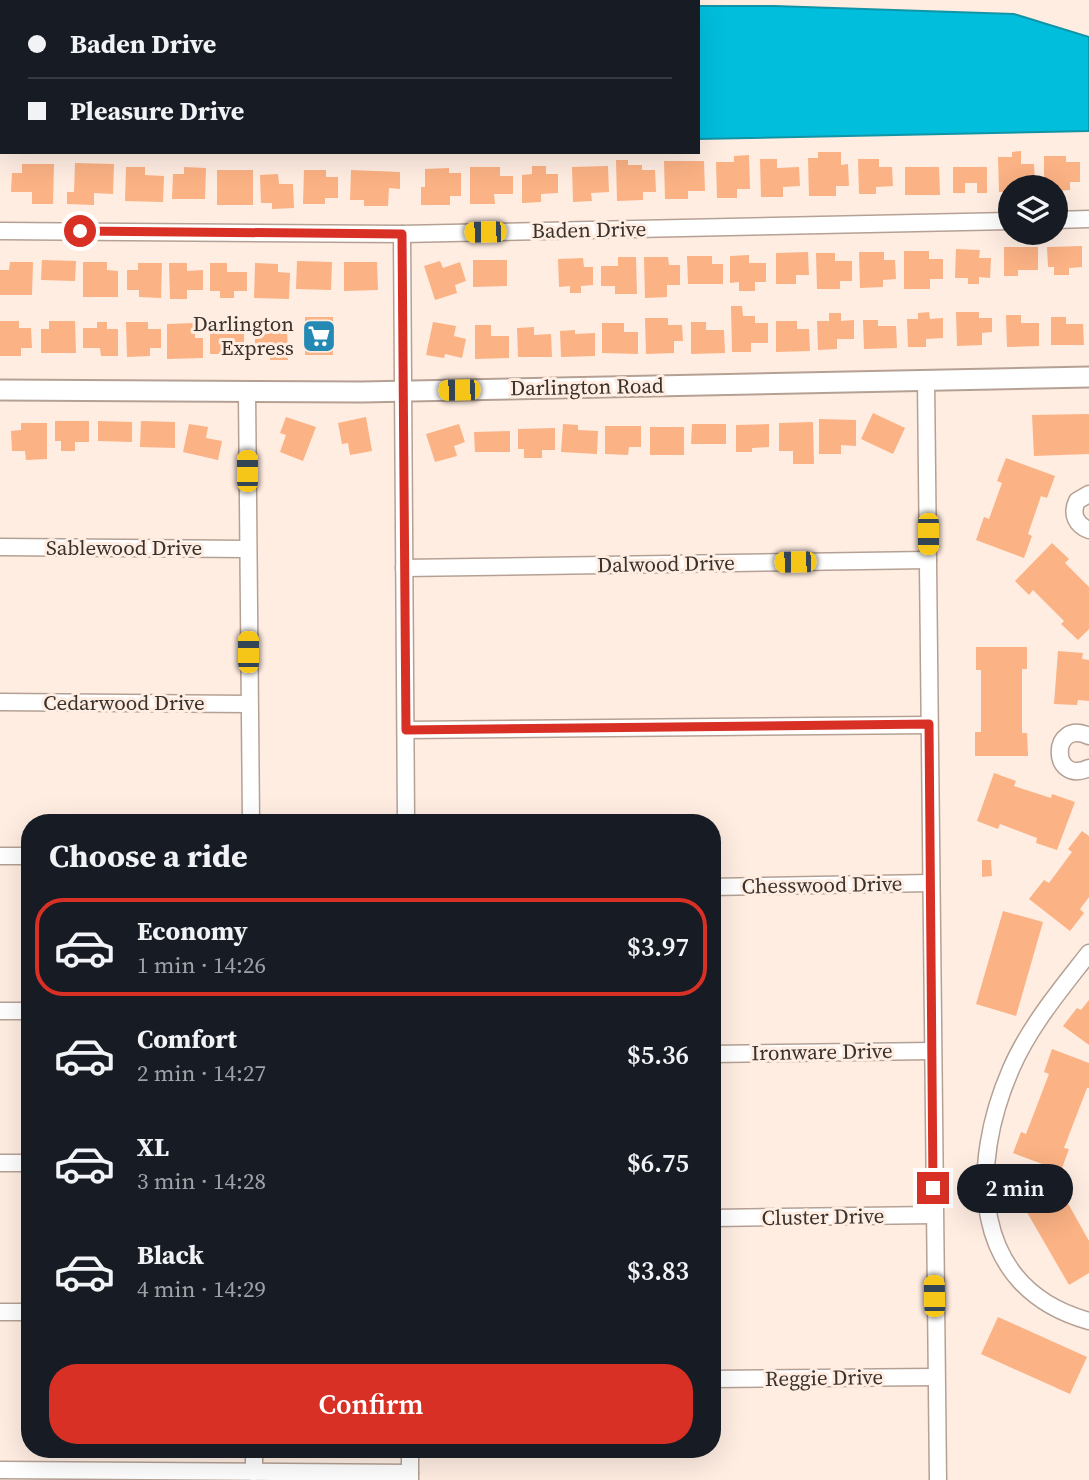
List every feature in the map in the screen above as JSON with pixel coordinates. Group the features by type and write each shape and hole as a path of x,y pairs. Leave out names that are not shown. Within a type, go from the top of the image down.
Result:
{"street":[{"path":"1068,220 1089,219"},
{"name":"Baden Drive","path":"0,231 402,234 998,221"},
{"path":"402,234 406,814"},
{"name":"Darlington Road","path":"0,390 247,393 1089,377"},
{"path":"926,380 933,1215 938,1480"},
{"path":"247,393 251,814"},
{"path":"1089,494 1077,501 1074,512 1078,523 1089,530"},
{"name":"Sablewood Drive","path":"0,547 248,549"},
{"name":"Dalwood Drive","path":"404,568 928,560"},
{"name":"Cedarwood Drive","path":"0,702 248,704"},
{"path":"406,730 929,724"},
{"path":"1089,736 1079,733 1066,737 1059,747 1060,760 1069,769 1081,771 1089,768"},
{"path":"0,856 21,856"},
{"name":"Chesswood Drive","path":"721,887 931,883"},
{"path":"1089,953 1049,1006 1012,1067 989,1136 985,1184 990,1228 998,1250 1011,1270 1029,1291 1059,1312 1089,1321"},
{"path":"0,1011 21,1011"},
{"name":"Ironware Drive","path":"721,1054 932,1051"},
{"path":"0,1163 21,1163"},
{"name":"Cluster Drive","path":"721,1218 933,1215"},
{"path":"0,1312 21,1312"},
{"name":"Reggie Drive","path":"721,1379 936,1377"},
{"path":"254,1458 254,1472"},
{"path":"0,1470 254,1472 410,1477 410,1458"}],"water":[{"path":"700,6 1014,14 1089,37 1089,131 700,139"}],"building":[{"path":"1021,151 1021,164 1034,164 1035,175 999,175 998,157 1012,157 1012,152"},
{"path":"818,152 841,152 841,165 848,164 849,186 836,186 836,196 809,196 808,158 818,158"},
{"path":"749,155 750,189 737,189 737,198 717,198 716,162 734,162 734,156"},
{"path":"1044,156 1066,156 1066,162 1080,162 1080,182 1070,182 1070,190 1068,175 1044,175"},
{"path":"760,159 777,159 777,168 799,167 800,186 783,187 783,197 761,197"},
{"path":"858,159 879,159 879,167 892,167 893,186 876,187 876,194 859,194"},
{"path":"616,160 628,160 628,165 642,165 642,170 655,170 656,192 643,192 643,200 617,201"},
{"path":"664,161 704,161 705,191 688,191 688,199 665,199"},
{"path":"75,163 114,164 113,194 94,193 94,205 67,204 67,192 74,192"},
{"path":"22,164 54,164 53,204 32,204 32,192 11,192 12,173 22,173"},
{"path":"532,166 546,166 546,174 558,174 558,193 541,194 541,202 522,203 522,175 532,174"},
{"path":"608,166 609,192 591,193 592,201 573,202 572,167"},
{"path":"126,167 145,167 145,175 164,176 163,202 125,201"},
{"path":"184,167 206,168 205,199 172,199 173,174 184,174"},
{"path":"470,167 500,167 500,176 513,176 513,194 494,194 495,204 470,204"},
{"path":"905,167 939,167 940,195 905,195"},
{"path":"953,167 987,167 987,193 977,193 977,183 965,183 965,193 953,193"},
{"path":"449,168 449,173 461,173 461,196 450,196 450,205 421,205 425,169"},
{"path":"217,170 253,170 253,205 217,205"},
{"path":"304,170 326,170 326,177 338,177 338,198 325,198 325,204 303,204"},
{"path":"351,170 400,172 400,189 389,188 388,206 364,206 364,200 350,200"},
{"path":"278,174 279,184 293,184 294,208 272,209 272,203 261,203 260,175"},
{"path":"1082,246 1082,267 1069,268 1069,275 1054,275 1054,267 1048,267 1047,247"},
{"path":"1004,247 1038,247 1038,270 1018,270 1018,276 1004,276"},
{"path":"956,249 980,250 979,258 991,258 990,278 979,277 979,284 968,284 968,278 955,278"},
{"path":"904,251 929,251 929,259 943,259 943,279 930,279 930,289 904,289"},
{"path":"808,252 809,275 796,275 796,284 776,284 776,253"},
{"path":"859,252 884,252 884,260 895,260 896,279 883,280 883,287 860,288"},
{"path":"816,253 835,253 835,261 852,261 852,281 840,281 840,289 817,289"},
{"path":"749,255 749,263 766,263 766,282 755,282 755,291 739,291 739,282 730,283 730,256"},
{"path":"687,256 712,256 712,264 723,264 723,284 688,284"},
{"path":"618,257 636,257 637,294 615,294 615,286 601,286 601,266 618,266"},
{"path":"644,257 668,257 669,265 680,265 680,285 667,285 667,297 645,298"},
{"path":"583,258 584,267 593,267 593,285 581,286 581,293 570,293 570,286 559,287 558,259"},
{"path":"42,260 76,261 75,281 41,280"},
{"path":"473,260 507,260 507,286 473,287"},
{"path":"297,261 332,262 331,290 296,289"},
{"path":"440,261 443,268 460,262 466,281 455,285 457,293 435,300 424,266"},
{"path":"10,262 33,262 32,295 0,295 0,270 9,270"},
{"path":"83,262 107,262 107,270 118,271 118,297 83,297"},
{"path":"344,262 377,262 378,290 344,291"},
{"path":"138,263 162,263 161,298 139,297 139,290 127,290 127,270 138,270"},
{"path":"169,263 187,263 187,271 203,270 203,290 187,290 187,299 170,299"},
{"path":"210,263 227,263 227,272 247,272 247,291 234,291 234,298 220,298 220,291 210,291"},
{"path":"255,263 278,264 278,272 290,273 289,299 254,298"},
{"path":"731,306 742,306 743,316 755,316 755,323 768,323 768,343 751,343 751,352 732,352"},
{"path":"929,312 930,319 943,318 943,338 926,339 926,347 908,347 907,319 918,319 918,313"},
{"path":"956,312 979,312 979,318 992,318 992,332 982,333 982,345 957,346"},
{"path":"829,313 841,313 841,321 854,320 854,339 837,339 837,349 818,350 817,321 829,321"},
{"path":"1006,315 1021,315 1021,323 1039,323 1039,346 1007,347"},
{"name":"Darlington Express","path":"305,317 333,317 333,355 305,355"},
{"path":"1051,317 1066,317 1066,324 1083,324 1084,345 1051,345"},
{"path":"645,318 668,318 668,325 682,325 683,341 674,341 674,353 646,354"},
{"path":"863,320 878,320 878,326 896,326 897,348 864,349"},
{"path":"0,321 19,321 19,328 31,328 32,348 21,348 21,356 0,356"},
{"path":"49,321 75,321 76,353 41,353 41,329 49,329"},
{"path":"776,321 797,321 797,329 809,329 810,351 776,352"},
{"path":"97,322 107,322 107,329 118,329 118,356 101,356 100,348 83,348 83,328 97,328"},
{"path":"126,322 148,322 148,329 161,329 161,348 150,348 150,356 127,357"},
{"path":"433,322 456,326 454,336 466,339 462,358 445,354 444,358 426,355"},
{"path":"691,322 706,322 706,330 724,330 725,353 691,354"},
{"path":"195,323 195,338 203,338 203,358 167,359 167,324"},
{"path":"602,323 624,323 624,332 638,332 638,354 602,353"},
{"path":"223,324 234,325 234,333 244,333 244,354 210,354 210,332 223,332"},
{"path":"287,325 288,360 270,360 270,352 255,353 255,326"},
{"path":"475,325 491,325 491,336 509,336 509,358 475,359"},
{"path":"534,327 534,335 551,334 552,357 518,357 517,328"},
{"path":"575,330 575,334 595,333 595,356 561,357 560,331"},
{"path":"873,413 905,428 893,454 861,439"},
{"path":"1089,414 1089,454 1034,456 1032,415"},
{"path":"286,417 316,427 303,461 280,452 286,435 280,433"},
{"path":"366,417 372,451 350,455 348,443 342,444 338,423"},
{"path":"819,419 856,420 856,446 841,445 841,454 819,454"},
{"path":"55,421 89,421 89,442 75,442 75,451 61,451 61,441 55,441"},
{"path":"98,421 132,422 132,442 98,441"},
{"path":"141,421 175,422 175,448 140,447"},
{"path":"813,422 814,464 793,464 793,451 779,451 779,423"},
{"path":"21,423 47,423 47,459 26,460 25,451 12,451 11,431 21,430"},
{"path":"189,424 208,427 206,438 222,441 218,460 183,452"},
{"path":"459,424 465,442 454,446 457,456 435,462 426,434"},
{"path":"563,424 578,425 578,430 598,431 597,454 561,452"},
{"path":"692,424 726,424 726,444 691,444"},
{"path":"769,424 769,447 752,448 752,452 736,452 736,425"},
{"path":"605,426 641,426 641,447 629,447 628,455 605,454"},
{"path":"650,427 684,427 684,455 650,455"},
{"path":"555,428 555,450 542,450 542,458 524,458 524,449 518,449 518,429"},
{"path":"510,431 510,452 475,452 474,432"},
{"path":"1006,458 1055,476 1047,498 1041,496 1028,534 1032,536 1024,558 976,540 984,517 989,519 1002,483 997,481"},
{"path":"1052,543 1069,559 1065,563 1089,587 1089,629 1078,640 1061,624 1064,621 1033,590 1029,595 1015,581"},
{"path":"976,647 1027,647 1027,669 1022,669 1022,733 1027,733 1028,756 975,756 975,732 981,732 981,670 976,670"},
{"path":"1058,651 1083,653 1082,659 1089,660 1089,701 1078,700 1077,705 1054,704"},
{"path":"994,773 1016,781 1014,786 1051,798 1052,794 1075,802 1057,850 1036,843 1037,838 1000,824 998,829 977,821"},
{"path":"1082,831 1089,836 1089,897 1080,909 1084,913 1070,931 1029,899 1044,880 1049,883 1072,852 1068,849"},
{"path":"982,860 991,860 992,876 982,877"},
{"path":"1003,911 1043,922 1016,1016 976,1004"},
{"path":"1089,1000 1089,1045 1063,1026 1077,1008 1081,1010"},
{"path":"1052,1049 1089,1063 1089,1088 1064,1148 1069,1149 1061,1171 1013,1153 1021,1132 1026,1134 1049,1074 1044,1072"},
{"path":"1056,1182 1089,1241 1089,1273 1069,1285 1021,1202"},
{"path":"998,1317 1087,1357 1070,1394 981,1354"}],"place":[{"name":"Darlington Express","path":"319,336"}],"route":[{"path":"80,231 402,234 406,730 929,724 933,1188"}]}
